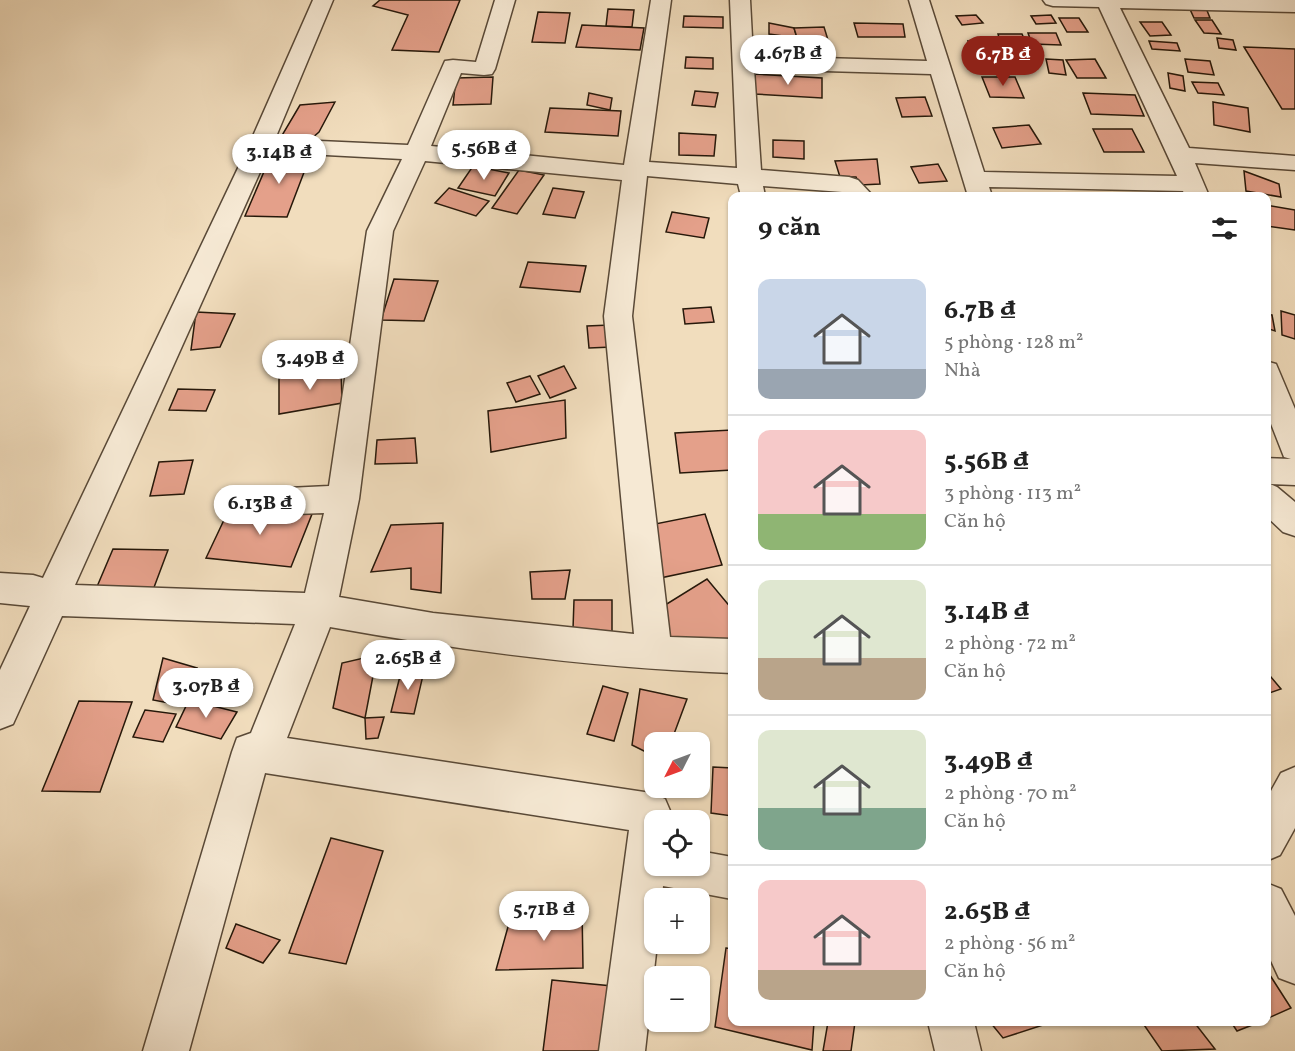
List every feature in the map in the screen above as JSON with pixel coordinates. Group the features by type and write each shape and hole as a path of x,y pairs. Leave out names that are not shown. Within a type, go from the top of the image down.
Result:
{"street":[{"path":"0,711 261,145 323,0"},
{"path":"262,754 319,609 343,499 380,231 417,153 453,66 484,69 505,0"},
{"path":"654,653 618,316 661,0"},
{"path":"740,0 751,187"},
{"path":"919,0 977,188 1195,190 1107,2"},
{"path":"1053,0 1263,2 1295,6"},
{"path":"743,62 940,68"},
{"path":"261,145 528,161 636,171 751,187 849,185 857,192"},
{"path":"1180,155 1295,163"},
{"path":"1271,385 1295,448"},
{"path":"1271,471 1295,472"},
{"path":"267,502 343,499"},
{"path":"1271,500 1295,522"},
{"path":"0,588 33,590 51,600 319,609 433,628 654,653 728,656"},
{"path":"165,1051 252,752 644,812"},
{"path":"1271,832 1295,787"},
{"path":"710,874 728,877"},
{"path":"622,1051 652,876"},
{"path":"1271,914 1295,962"},
{"path":"952,1026 958,1051"}],"building":[{"path":"380,0 460,0 439,52 392,50 408,15 373,6"},
{"path":"1189,7 1206,8 1210,18 1194,18"},
{"path":"608,9 634,10 632,27 606,26"},
{"path":"538,12 570,13 565,43 532,42"},
{"path":"976,15 983,23 962,25 956,16"},
{"path":"1051,15 1056,23 1036,24 1031,16"},
{"path":"684,16 723,17 723,28 683,27"},
{"path":"1059,18 1079,18 1088,32 1067,32"},
{"path":"1195,20 1212,20 1221,34 1204,33"},
{"path":"1140,22 1162,22 1171,35 1150,36"},
{"path":"769,23 794,28 797,38 769,34"},
{"path":"854,23 903,24 905,37 858,37"},
{"path":"582,25 644,28 640,50 576,47"},
{"path":"824,27 832,53 802,54 794,28"},
{"path":"1028,33 1056,33 1061,45 1032,44"},
{"path":"998,34 1022,34 1025,41 1000,41"},
{"path":"1217,38 1233,40 1236,50 1219,48"},
{"path":"968,41 989,45 992,60 972,59"},
{"path":"1149,41 1177,43 1180,51 1152,49"},
{"path":"1244,47 1295,49 1295,109 1282,109"},
{"path":"686,57 713,58 713,69 685,68"},
{"path":"1046,59 1063,60 1066,75 1049,73"},
{"path":"1095,59 1106,78 1077,78 1066,60"},
{"path":"1185,59 1210,61 1214,75 1188,72"},
{"path":"1168,73 1183,76 1185,91 1170,88"},
{"path":"755,74 822,78 822,98 754,94"},
{"path":"493,77 491,104 453,105 456,78"},
{"path":"982,77 1015,77 1024,98 990,97"},
{"path":"1192,82 1218,83 1224,95 1198,93"},
{"path":"695,91 718,93 715,107 692,105"},
{"path":"589,93 612,98 610,110 587,105"},
{"path":"1083,93 1135,95 1144,116 1091,114"},
{"path":"925,97 932,116 902,117 896,98"},
{"path":"335,102 319,132 311,139 281,137 300,105"},
{"path":"1213,102 1248,108 1250,132 1214,125"},
{"path":"550,108 621,111 618,136 545,132"},
{"path":"1029,125 1041,144 1002,148 993,128"},
{"path":"1093,129 1132,129 1144,152 1104,152"},
{"path":"679,133 716,135 714,156 679,155"},
{"path":"773,140 804,141 804,159 773,157"},
{"path":"272,153 311,154 287,217 245,216"},
{"path":"877,159 880,184 860,185 856,177 840,177 835,161"},
{"path":"938,164 947,181 919,183 911,167"},
{"path":"473,166 509,173 495,196 458,188"},
{"path":"519,170 544,175 517,214 492,208"},
{"path":"1244,171 1279,184 1281,197 1271,195 1271,192 1246,191"},
{"path":"449,188 489,201 476,216 435,203"},
{"path":"553,188 584,192 575,218 543,214"},
{"path":"1271,206 1295,210 1295,230 1271,227"},
{"path":"672,212 709,218 704,238 666,232"},
{"path":"528,262 586,266 580,292 520,287"},
{"path":"394,279 438,281 424,321 381,320"},
{"path":"711,307 714,322 685,324 683,309"},
{"path":"1281,311 1295,315 1295,339 1282,335"},
{"path":"196,312 235,314 220,347 191,350"},
{"path":"1271,315 1272,315 1275,331 1271,330"},
{"path":"610,325 612,347 589,348 587,326"},
{"path":"564,366 576,388 550,398 538,376"},
{"path":"341,368 342,403 279,414 279,378"},
{"path":"530,376 540,394 516,402 507,383"},
{"path":"178,389 215,390 206,411 169,410"},
{"path":"565,400 566,438 491,452 488,411"},
{"path":"728,430 728,470 680,473 675,433"},
{"path":"415,438 417,463 375,464 377,440"},
{"path":"193,460 184,494 150,496 159,462"},
{"path":"232,503 312,514 291,567 206,558"},
{"path":"705,514 722,565 660,578 645,526"},
{"path":"443,523 441,593 411,589 411,568 371,572 391,525"},
{"path":"113,549 168,550 153,590 96,589"},
{"path":"570,570 565,599 532,599 530,572"},
{"path":"707,579 728,604 728,643 689,668 649,615"},
{"path":"574,600 612,600 612,642 573,629"},
{"path":"377,655 365,718 333,708 342,663"},
{"path":"163,658 197,668 174,704 153,700"},
{"path":"402,668 424,671 414,714 391,712"},
{"path":"1271,677 1281,689 1271,692"},
{"path":"603,686 628,693 614,741 587,734"},
{"path":"640,689 687,699 675,732 644,732 644,751 632,745"},
{"path":"189,700 237,712 221,739 176,727"},
{"path":"79,701 132,702 100,792 42,791"},
{"path":"145,710 176,714 163,742 133,737"},
{"path":"384,717 378,738 366,739 365,718"},
{"path":"713,767 728,768 728,815 711,813"},
{"path":"331,838 383,851 346,964 289,953"},
{"path":"582,909 583,968 496,970 511,916"},
{"path":"236,924 280,940 263,963 226,948"},
{"path":"726,948 728,948 728,1026 814,1026 812,1050 715,1027"},
{"path":"1271,977 1291,1008 1271,1017"},
{"path":"552,980 612,986 607,1051 543,1051"},
{"path":"827,1026 854,1026 851,1051 823,1051"},
{"path":"993,1026 1040,1026 1003,1038"},
{"path":"1145,1026 1197,1026 1215,1049 1162,1051"},
{"path":"1234,1026 1250,1026 1237,1031"}]}
